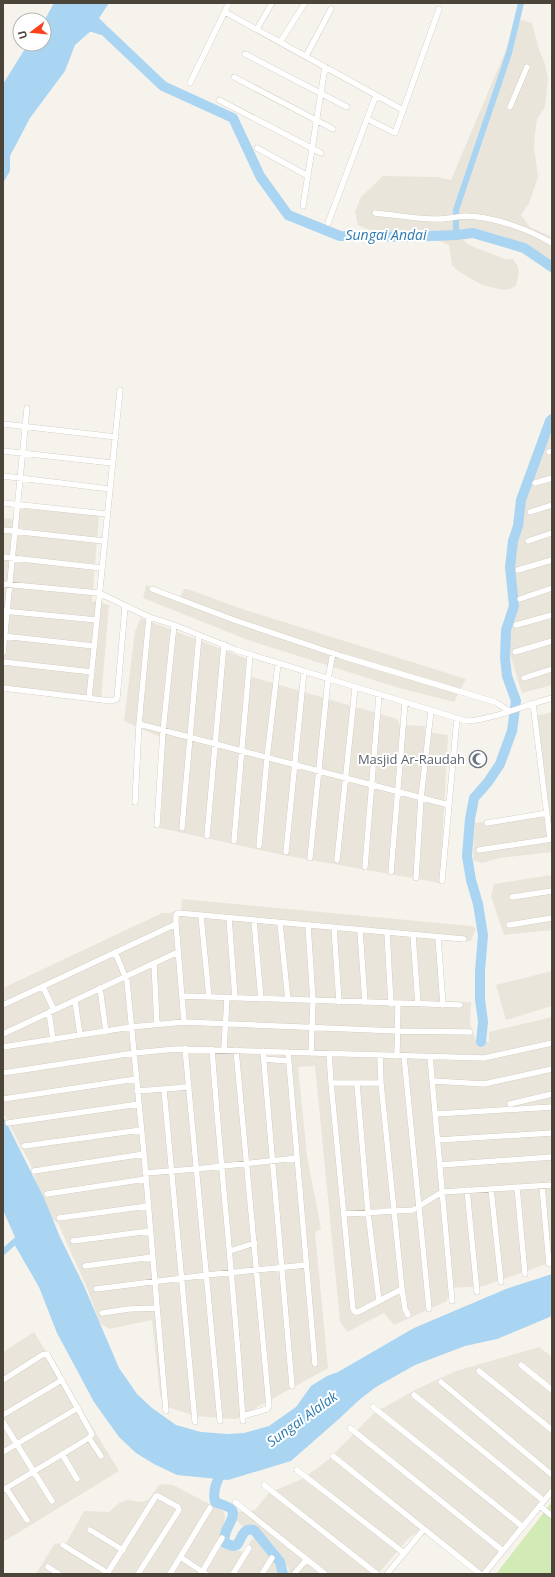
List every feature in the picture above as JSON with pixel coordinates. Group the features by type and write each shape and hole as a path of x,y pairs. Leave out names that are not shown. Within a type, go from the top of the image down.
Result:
{"street":[{"path":"190,83 229,3"},
{"path":"256,30 272,3"},
{"path":"280,42 305,3"},
{"path":"306,56 331,9"},
{"path":"367,120 395,133 439,9"},
{"path":"225,12 403,110"},
{"path":"245,54 347,107"},
{"path":"304,206 325,67"},
{"path":"510,107 527,67"},
{"path":"234,77 333,130"},
{"path":"328,223 376,95"},
{"path":"219,100 321,153"},
{"path":"257,148 308,176"},
{"path":"375,213 436,219 463,216 476,217 518,227 537,234 552,243"},
{"path":"89,698 120,390"},
{"path":"3,653 6,584 16,531 27,408"},
{"path":"3,424 116,437"},
{"path":"3,450 112,462"},
{"path":"3,476 110,490"},
{"path":"535,483 552,478"},
{"path":"3,503 107,514"},
{"path":"530,512 552,505"},
{"path":"3,530 104,541"},
{"path":"528,541 552,533"},
{"path":"3,556 102,568"},
{"path":"518,570 552,560"},
{"path":"6,584 99,593 125,607 149,617 174,625 250,655 457,718 472,721 552,698"},
{"path":"520,599 552,588"},
{"path":"152,589 234,620 333,653 495,702 512,710"},
{"path":"3,688 111,701 117,699 125,607"},
{"path":"5,611 96,620"},
{"path":"516,625 552,615"},
{"path":"135,802 139,724 149,617"},
{"path":"157,825 163,731 174,625"},
{"path":"182,828 199,635"},
{"path":"4,636 94,646"},
{"path":"515,652 552,641"},
{"path":"206,836 224,644"},
{"path":"310,858 328,679 333,653"},
{"path":"234,840 250,655"},
{"path":"3,662 92,672"},
{"path":"259,846 278,664"},
{"path":"524,678 552,670"},
{"path":"286,852 304,672"},
{"path":"338,860 355,688"},
{"path":"365,867 379,695"},
{"path":"390,872 405,703"},
{"path":"479,850 551,839 530,704"},
{"path":"416,878 421,798 431,711"},
{"path":"442,881 457,718"},
{"path":"139,724 449,805"},
{"path":"487,823 547,813"},
{"path":"512,897 552,891"},
{"path":"184,1022 176,924 176,915 178,913 464,939"},
{"path":"202,916 209,997"},
{"path":"229,918 235,998"},
{"path":"509,925 552,918"},
{"path":"254,921 261,999"},
{"path":"280,923 288,1000"},
{"path":"3,1005 176,924"},
{"path":"308,925 313,1001 311,1053"},
{"path":"334,928 339,1002"},
{"path":"360,930 365,1003"},
{"path":"387,933 391,1004"},
{"path":"413,935 418,1004"},
{"path":"438,937 443,1005"},
{"path":"115,952 125,976 134,1053 166,1411"},
{"path":"3,1034 178,952"},
{"path":"154,964 157,1024"},
{"path":"43,987 51,1011 53,1040"},
{"path":"100,988 106,1032"},
{"path":"182,996 391,1004 460,1005"},
{"path":"224,1049 227,998"},
{"path":"75,1001 80,1035"},
{"path":"397,1056 398,1004"},
{"path":"3,1047 131,1027 184,1022 397,1031 470,1032"},
{"path":"3,1073 134,1053 185,1048 380,1056 484,1058 552,1043"},
{"path":"185,1048 220,1421"},
{"path":"212,1049 243,1418 269,1408 255,1243 236,1050"},
{"path":"263,1051 292,1386"},
{"path":"288,1052 315,1364"},
{"path":"329,1054 353,1309 355,1312 358,1312 402,1289"},
{"path":"380,1056 381,1083 402,1289 405,1309 408,1315"},
{"path":"404,1056 429,1309"},
{"path":"430,1057 452,1301"},
{"path":"264,1060 289,1061"},
{"path":"433,1081 484,1084 552,1070"},
{"path":"3,1099 136,1079"},
{"path":"331,1083 381,1083"},
{"path":"357,1084 368,1213 379,1301"},
{"path":"137,1092 189,1087"},
{"path":"164,1090 180,1278 195,1422"},
{"path":"510,1104 552,1094"},
{"path":"8,1122 138,1104"},
{"path":"436,1114 552,1106"},
{"path":"24,1146 141,1130"},
{"path":"438,1140 552,1133"},
{"path":"34,1171 144,1154"},
{"path":"440,1165 552,1157"},
{"path":"47,1194 171,1171 297,1158"},
{"path":"344,1214 413,1210 442,1192 552,1185"},
{"path":"542,1186 549,1264"},
{"path":"517,1187 525,1274"},
{"path":"491,1189 501,1282"},
{"path":"467,1190 477,1292"},
{"path":"60,1218 148,1206"},
{"path":"73,1241 150,1231"},
{"path":"230,1251 255,1243"},
{"path":"85,1266 152,1257"},
{"path":"96,1289 180,1278 306,1265"},
{"path":"102,1314 129,1309 156,1308"},
{"path":"3,1380 46,1354 49,1356 91,1429 92,1435 89,1438 5,1489 27,1520"},
{"path":"521,1365 552,1390"},
{"path":"478,1370 552,1430"},
{"path":"3,1415 62,1380"},
{"path":"441,1382 552,1475"},
{"path":"414,1395 542,1504 552,1516"},
{"path":"374,1407 523,1526"},
{"path":"3,1452 78,1408"},
{"path":"3,1422 52,1501"},
{"path":"350,1428 503,1551"},
{"path":"89,1438 101,1456"},
{"path":"62,1454 78,1479"},
{"path":"333,1456 480,1574"},
{"path":"297,1470 404,1553"},
{"path":"264,1485 377,1574"},
{"path":"484,1574 552,1491"},
{"path":"64,1545 108,1573 157,1496 179,1508 179,1510 138,1574"},
{"path":"235,1502 325,1574"},
{"path":"170,1574 210,1508"},
{"path":"387,1574 424,1529"},
{"path":"90,1530 123,1550"},
{"path":"180,1557 203,1573 222,1538"},
{"path":"233,1574 249,1548"},
{"path":"265,1573 272,1558"},
{"path":"294,1574 306,1559"},
{"path":"48,1567 59,1574"}],"shaded area":[{"path":"519,19 532,23 545,64 548,79 545,107 537,119 535,133 534,147 538,177 529,203 521,215 530,227 552,237 552,266 513,243 462,228 461,238 469,245 505,259 513,259 517,265 519,272 516,286 503,290 482,285 458,271 452,265 449,245 427,236 375,232 358,225 355,212 361,197 383,176 437,177 451,180"},
{"path":"552,435 552,685 522,693 506,641 509,607 509,565 533,468 543,438"},
{"path":"16,508 99,515 92,601 109,605 101,700 3,690 3,518 15,519"},
{"path":"146,585 180,597 184,589 187,589 248,611 466,679 454,702 399,688 248,640 143,598"},
{"path":"141,618 247,659 249,676 397,719 400,725 426,726 425,732 448,735 440,883 283,855 160,828 165,739 124,721 135,631"},
{"path":"552,712 552,852 500,858 482,863 473,860 475,823 546,814 536,716"},
{"path":"552,875 552,930 504,935 491,896 494,884"},
{"path":"182,899 471,926 476,928 471,941 461,942 439,940 444,1001 471,1002 470,1024 476,1040 489,1042 489,1032 552,1017 552,1262 484,1286 450,1288 447,1301 394,1325 384,1313 347,1332 340,1321 315,1066 298,1067 307,1156 321,1229 315,1232 328,1368 236,1419 195,1416 164,1406 160,1394 152,1320 109,1329 100,1323 87,1288 58,1223 47,1215 30,1163 3,1113 3,988 162,913 170,913 177,910 181,911"},
{"path":"552,971 552,1006 506,1020 496,985"},
{"path":"34,1332 119,1471 3,1542 3,1352"},
{"path":"539,1347 552,1357 552,1486 482,1574 422,1528 409,1538 378,1574 288,1574 289,1568 282,1563 280,1569 282,1574 36,1574 55,1543 65,1545 84,1511 109,1512 119,1503 128,1500 141,1502 148,1500 160,1484 173,1485 223,1511 225,1516 221,1543 236,1550 245,1552 252,1539 258,1538 245,1529 235,1519 238,1512 255,1510 269,1493 304,1478 329,1459 374,1413 419,1388 456,1371"}],"green space":[{"path":"552,1502 552,1574 496,1574"}],"water":[{"path":"54,3 109,3 99,18 107,26 105,31 98,28 92,30 75,45 65,71 30,118 10,156 10,171 3,183 3,84 23,52 52,52 52,12 49,12"},
{"name":"Sungai Alalak","path":"3,1116 44,1198 119,1368 137,1394 152,1408 176,1425 201,1432 228,1434 244,1433 269,1426 296,1407 311,1386 414,1328 506,1289 552,1274 552,1316 497,1339 465,1346 415,1365 376,1387 359,1400 291,1461 228,1480 177,1475 136,1453 119,1437 94,1402 57,1333 39,1287 13,1242 17,1242 3,1210"}],"waterway":[{"path":"456,235 456,210 509,53 521,3"},
{"name":"Sungai Andai","path":"83,24 105,31 163,86 233,118 260,176 288,215 340,236 406,237 473,233 524,248 552,267"},
{"path":"481,1042 483,1022 480,999 480,971 483,935 478,904 471,880 467,856 470,819 474,798 488,782 500,764 512,731 516,701 507,676 505,658 506,630 514,606 510,567 513,541 518,526 521,500 552,419"},
{"path":"3,1252 21,1236"},
{"path":"224,1468 216,1484 214,1497 215,1502 229,1507 233,1513 225,1534 225,1543 233,1546 237,1545 247,1530 254,1530 280,1562 283,1574"}],"place":[{"name":"Masjid Ar-Raudah","path":"478,759"}]}
